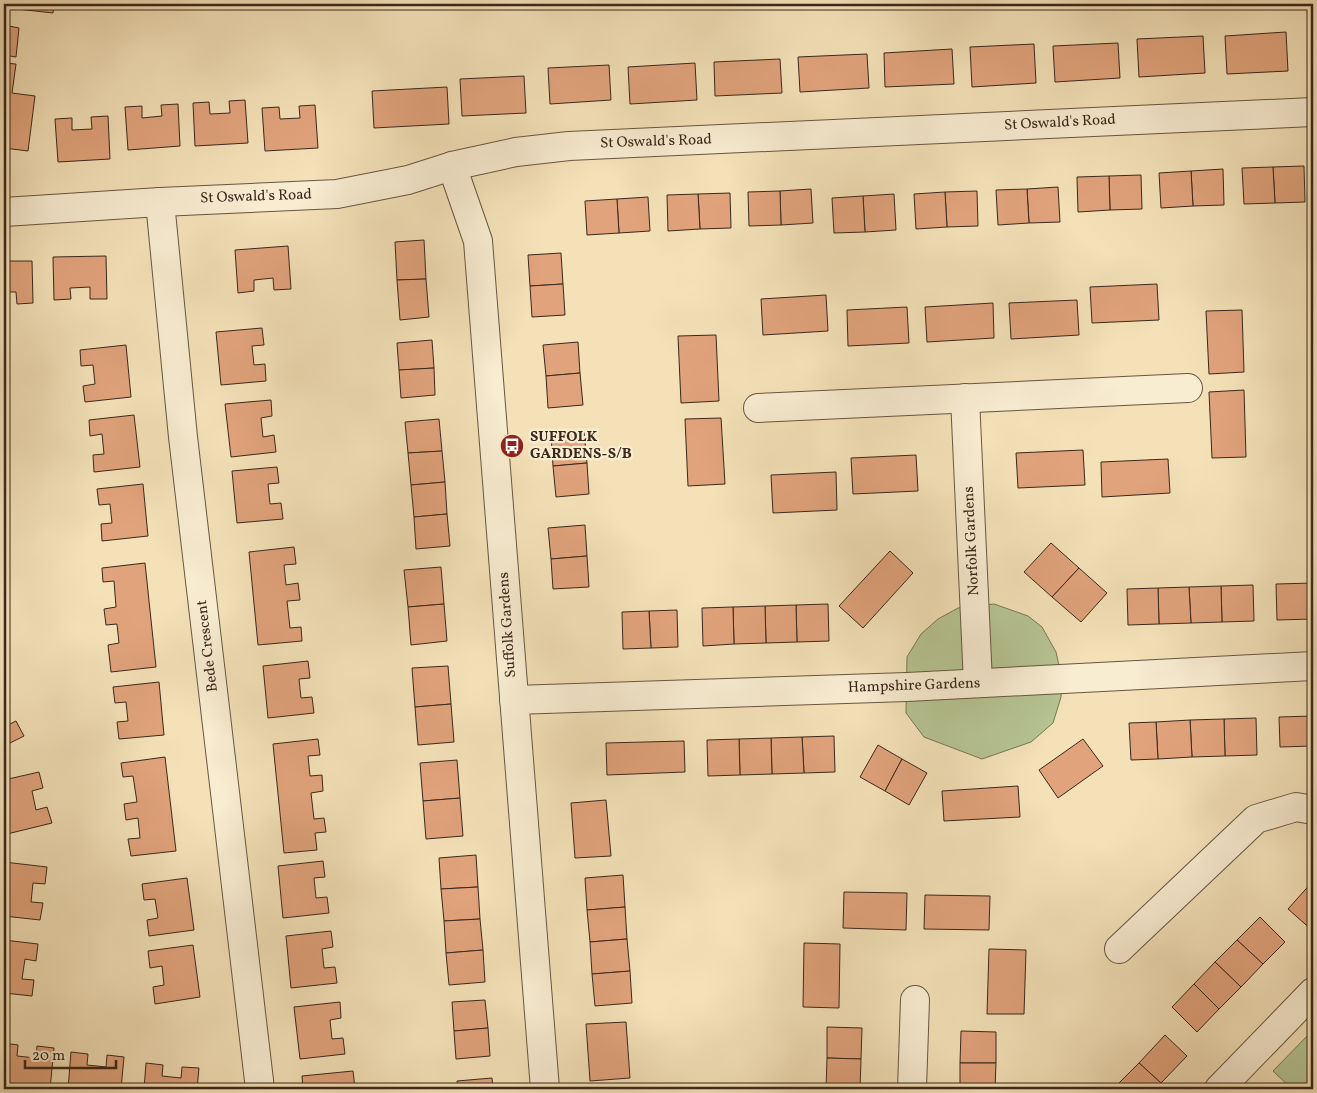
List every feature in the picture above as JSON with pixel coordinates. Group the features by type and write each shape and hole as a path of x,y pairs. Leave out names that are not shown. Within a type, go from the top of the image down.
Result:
{"street":[{"name":"St Oswald's Road","path":"4,212 160,202 337,194 408,180 452,166 516,152 569,146 1313,112"},
{"name":"Suffolk Gardens","path":"452,166 478,241 545,1089"},
{"name":"Bede Crescent","path":"160,202 183,436 260,1089"},
{"path":"758,408 1188,388"},
{"name":"Norfolk Gardens","path":"965,398 978,683"},
{"name":"Hampshire Gardens","path":"514,700 978,683 1160,672 1313,666"},
{"path":"1119,949 1256,820 1296,807 1313,810"},
{"path":"1219,1089 1313,992"},
{"path":"912,1089 915,1000"}],"green space":[{"path":"994,604 1028,616 1042,627 1056,652 1062,679 1061,697 1053,723 1031,742 982,759 924,737 906,713 907,657 921,634 938,619 958,608"},
{"path":"1313,1030 1313,1089 1292,1089 1273,1071"}],"building":[{"path":"18,4 54,4 53,13 17,9"},
{"path":"4,25 19,28 16,57 4,55"},
{"path":"1286,32 1288,71 1227,74 1225,36"},
{"path":"1203,36 1205,73 1139,77 1137,39"},
{"path":"1118,43 1120,78 1055,82 1053,46"},
{"path":"1034,44 1036,83 972,87 970,47"},
{"path":"952,49 954,84 885,87 884,53"},
{"path":"867,54 869,88 800,92 798,57"},
{"path":"780,59 782,93 715,96 714,62"},
{"path":"4,63 16,64 12,93 35,96 28,151 4,148"},
{"path":"695,63 697,100 630,104 628,67"},
{"path":"609,65 611,100 550,104 548,68"},
{"path":"524,76 526,113 462,116 460,79"},
{"path":"447,87 449,124 374,128 372,91"},
{"path":"245,100 248,143 195,146 193,103 209,102 210,114 230,113 229,101"},
{"path":"178,104 180,146 128,150 125,107 142,106 142,118 162,116 161,105"},
{"path":"315,105 318,148 265,151 262,108 279,107 280,119 300,118 299,106"},
{"path":"108,116 110,159 58,162 55,119 72,118 72,130 92,129 91,117"},
{"path":"1304,166 1305,202 1275,203 1273,167"},
{"path":"1273,167 1275,203 1244,204 1242,168"},
{"path":"1223,169 1224,205 1193,206 1191,171"},
{"path":"1191,171 1193,206 1161,208 1159,173"},
{"path":"1141,175 1142,209 1110,210 1109,176"},
{"path":"1109,176 1110,210 1078,212 1077,177"},
{"path":"1058,187 1060,222 1029,223 1027,189"},
{"path":"811,189 813,223 781,225 780,191"},
{"path":"1027,189 1029,223 998,225 996,190"},
{"path":"780,191 781,225 749,226 748,192"},
{"path":"977,191 978,226 947,227 945,192"},
{"path":"945,192 947,227 916,229 914,194"},
{"path":"730,193 731,228 700,229 698,194"},
{"path":"698,194 700,229 668,231 667,195"},
{"path":"894,194 896,230 865,232 863,196"},
{"path":"863,196 865,232 834,233 832,198"},
{"path":"648,197 650,231 619,233 617,199"},
{"path":"617,199 619,233 587,235 585,201"},
{"path":"424,240 426,279 397,280 395,242"},
{"path":"288,246 291,289 274,290 273,278 254,280 254,291 238,293 235,250"},
{"path":"561,253 563,284 530,286 528,255"},
{"path":"106,256 107,299 90,299 90,287 70,288 71,299 54,300 53,257"},
{"path":"4,261 32,261 33,303 17,304 16,292 4,292"},
{"path":"426,279 429,317 400,320 397,280"},
{"path":"563,284 565,315 532,317 530,286"},
{"path":"1157,284 1159,320 1092,323 1090,287"},
{"path":"826,295 828,331 763,335 761,299"},
{"path":"1077,300 1079,335 1011,339 1009,303"},
{"path":"993,303 994,338 927,342 925,307"},
{"path":"907,307 909,343 848,346 847,310"},
{"path":"1242,310 1244,372 1209,374 1206,311"},
{"path":"262,328 264,345 252,346 254,365 265,364 266,381 221,385 216,332"},
{"path":"716,335 719,401 681,403 678,336"},
{"path":"432,340 434,368 399,370 397,343"},
{"path":"578,342 580,373 546,376 543,345"},
{"path":"126,345 131,397 85,402 83,386 95,384 93,365 81,366 80,350"},
{"path":"434,368 435,395 401,398 399,370"},
{"path":"580,373 583,405 548,408 546,376"},
{"path":"1244,390 1246,457 1212,458 1209,392"},
{"path":"271,400 272,416 261,418 263,437 274,435 276,452 231,457 225,404"},
{"path":"134,415 140,467 94,472 93,455 104,454 102,434 90,436 89,420"},
{"path":"721,418 725,484 688,486 685,419"},
{"path":"439,419 442,451 408,453 405,422"},
{"path":"584,432 587,463 553,466 551,435"},
{"path":"1083,450 1085,485 1018,488 1016,453"},
{"path":"442,451 445,482 411,485 408,453"},
{"path":"916,455 918,491 853,494 851,458"},
{"path":"1168,459 1170,493 1102,497 1101,462"},
{"path":"587,463 589,494 556,497 553,466"},
{"path":"277,467 279,483 268,484 270,504 281,503 283,519 237,523 232,471"},
{"path":"836,472 837,510 773,513 771,475"},
{"path":"445,482 447,514 414,517 411,485"},
{"path":"143,484 148,536 102,541 101,524 112,523 110,504 99,505 97,489"},
{"path":"447,514 450,546 416,549 414,517"},
{"path":"585,525 587,556 551,559 548,528"},
{"path":"1051,543 1079,568 1052,597 1024,572"},
{"path":"294,547 296,564 284,565 286,585 298,583 300,600 287,601 290,628 301,627 302,641 258,645 249,552"},
{"path":"890,551 913,573 863,628 839,606"},
{"path":"587,556 589,587 553,589 551,559"},
{"path":"145,563 156,667 111,672 108,645 119,643 117,624 106,625 104,609 116,607 114,581 103,582 102,568"},
{"path":"441,567 444,604 408,607 404,570"},
{"path":"1079,568 1107,593 1081,622 1052,597"},
{"path":"1313,583 1313,619 1277,620 1276,584"},
{"path":"1253,585 1254,621 1222,622 1221,586"},
{"path":"1221,586 1222,622 1191,623 1189,587"},
{"path":"1189,587 1191,623 1159,624 1158,588"},
{"path":"1158,588 1159,624 1128,625 1127,589"},
{"path":"444,604 447,641 411,645 408,607"},
{"path":"828,604 829,641 797,642 796,605"},
{"path":"796,605 797,642 766,643 765,606"},
{"path":"765,606 766,643 734,644 733,607"},
{"path":"733,607 734,644 703,646 702,608"},
{"path":"677,610 678,647 651,648 649,611"},
{"path":"649,611 651,648 623,649 622,612"},
{"path":"308,661 310,678 299,679 301,698 312,697 314,713 268,718 263,666"},
{"path":"448,666 451,704 415,707 412,668"},
{"path":"159,682 164,735 119,739 117,722 128,721 126,702 115,703 113,687"},
{"path":"451,704 454,742 418,745 415,707"},
{"path":"1313,716 1313,746 1280,747 1279,717"},
{"path":"1256,718 1257,755 1225,756 1224,719"},
{"path":"1224,719 1225,756 1192,757 1190,720"},
{"path":"1190,720 1192,757 1158,759 1156,722"},
{"path":"16,721 24,736 4,746 4,722 6,726"},
{"path":"1156,722 1158,759 1131,760 1129,723"},
{"path":"834,736 835,772 804,773 802,737"},
{"path":"802,737 804,773 772,774 771,738"},
{"path":"771,738 772,774 740,775 739,739"},
{"path":"318,739 320,755 308,756 310,776 322,775 323,791 311,793 314,819 324,818 326,832 315,833 317,850 284,853 273,744"},
{"path":"739,739 740,775 708,776 707,740"},
{"path":"1083,739 1103,766 1058,798 1039,770"},
{"path":"684,741 685,772 607,775 606,743"},
{"path":"878,745 902,759 885,791 860,777"},
{"path":"165,757 176,851 131,856 128,839 140,838 138,818 126,820 124,804 137,802 133,776 123,777 121,763"},
{"path":"902,759 927,773 909,805 885,791"},
{"path":"457,760 460,798 423,801 420,763"},
{"path":"39,772 43,788 32,791 36,810 47,807 52,823 7,834 4,821 4,780"},
{"path":"1018,786 1020,817 944,821 942,791"},
{"path":"460,798 463,836 426,839 423,801"},
{"path":"606,800 611,856 575,858 571,803"},
{"path":"476,855 478,887 441,889 439,858"},
{"path":"323,861 325,877 314,878 316,898 327,897 329,913 283,918 278,866"},
{"path":"4,862 47,867 45,884 33,883 31,902 43,903 40,920 4,916"},
{"path":"623,875 625,907 587,910 585,878"},
{"path":"187,878 194,930 149,936 147,920 158,918 155,899 144,900 142,884"},
{"path":"1313,881 1313,931 1288,909"},
{"path":"478,887 480,919 444,921 441,889"},
{"path":"844,892 907,893 906,930 843,928"},
{"path":"925,895 990,896 989,930 924,929"},
{"path":"625,907 627,939 590,942 587,910"},
{"path":"1260,917 1285,942 1263,964 1237,940"},
{"path":"480,919 483,950 446,953 444,921"},
{"path":"331,931 333,947 322,949 324,968 335,967 337,983 291,988 286,936"},
{"path":"627,939 630,971 592,974 590,942"},
{"path":"4,940 38,944 36,961 25,959 22,979 34,980 32,996 4,993"},
{"path":"1237,940 1263,964 1241,987 1215,962"},
{"path":"804,943 840,944 839,1008 803,1007"},
{"path":"193,945 200,997 155,1004 153,987 164,985 162,966 150,968 148,951"},
{"path":"989,949 1026,950 1024,1014 987,1014"},
{"path":"483,950 485,982 449,985 446,953"},
{"path":"1215,962 1241,987 1219,1009 1194,984"},
{"path":"630,971 632,1003 595,1006 592,974"},
{"path":"1194,984 1219,1009 1197,1032 1172,1007"},
{"path":"485,1000 488,1028 454,1031 452,1002"},
{"path":"340,1002 341,1018 330,1020 332,1039 343,1038 345,1054 300,1059 294,1007"},
{"path":"626,1022 630,1078 590,1081 586,1024"},
{"path":"827,1027 862,1028 861,1059 827,1058"},
{"path":"488,1028 490,1056 456,1059 454,1031"},
{"path":"961,1031 996,1032 996,1063 960,1063"},
{"path":"1165,1035 1187,1056 1161,1083 1139,1063"},
{"path":"4,1043 18,1045 17,1056 36,1058 37,1046 54,1048 50,1089 4,1089"},
{"path":"71,1052 88,1054 87,1065 106,1067 107,1055 124,1057 121,1089 68,1089"},
{"path":"827,1058 861,1059 860,1089 826,1089"},
{"path":"146,1063 163,1065 162,1076 181,1078 182,1067 199,1068 197,1089 144,1089"},
{"path":"960,1063 996,1063 995,1089 960,1089"},
{"path":"1139,1063 1161,1083 1154,1089 1113,1089"},
{"path":"353,1071 355,1088 303,1089 302,1076"},
{"path":"492,1078 493,1089 458,1089 457,1081"}],"place":[{"name":"SUFFOLK GARDENS-S/B","path":"512,446"}]}
